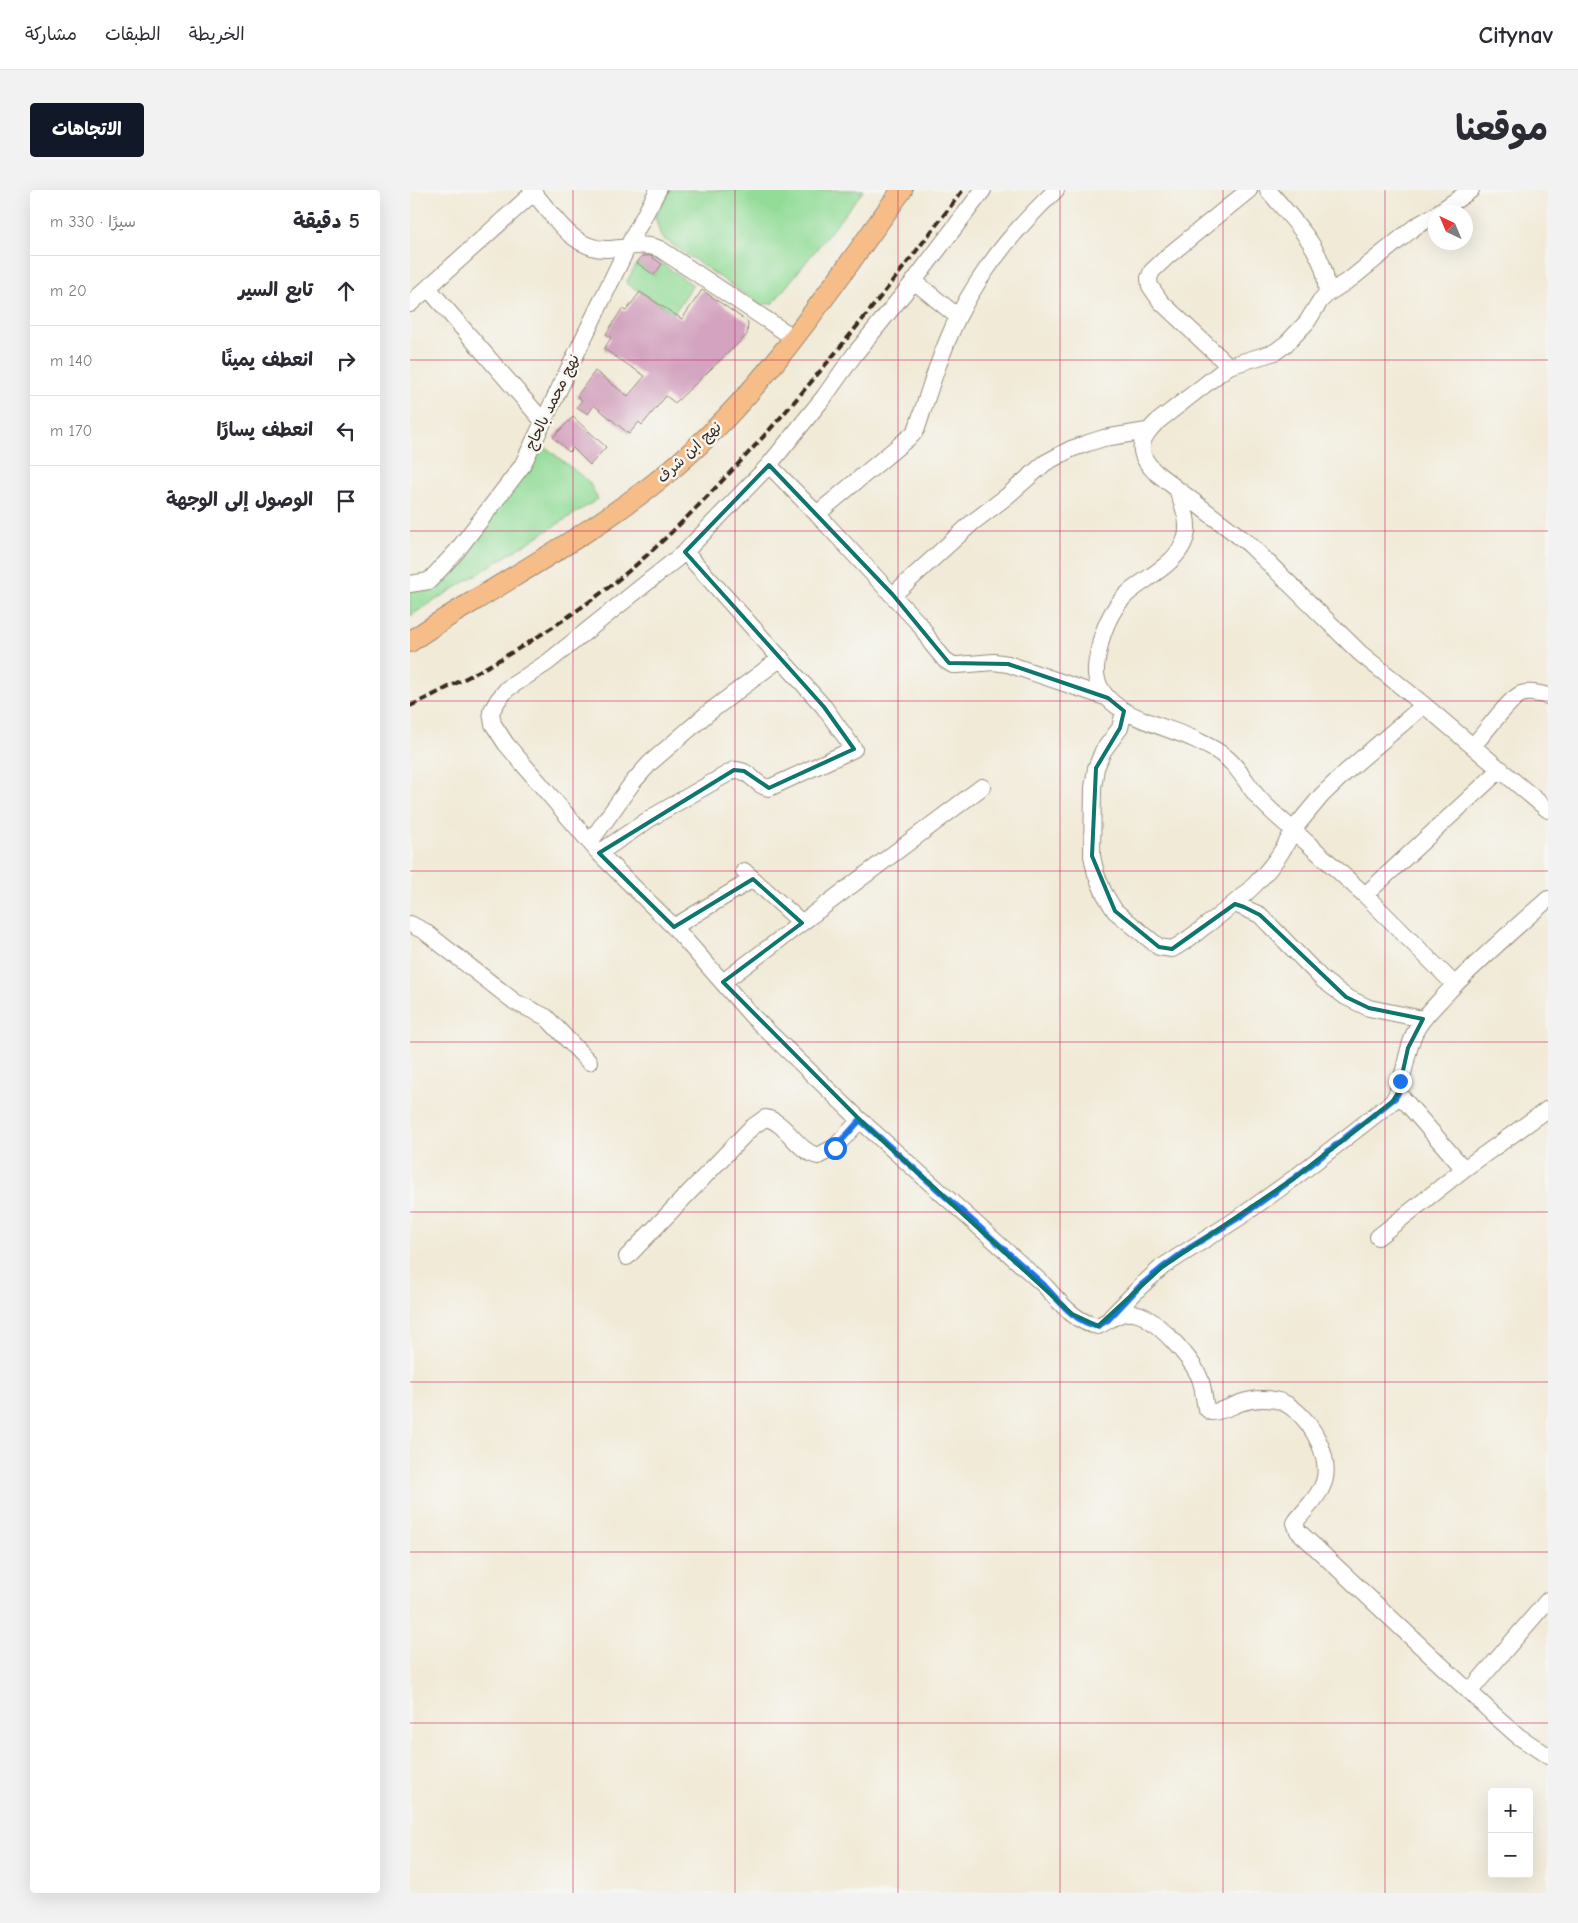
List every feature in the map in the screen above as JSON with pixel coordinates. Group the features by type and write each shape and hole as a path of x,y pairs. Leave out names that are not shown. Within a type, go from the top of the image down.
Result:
{"main road":[{"name":"نهج ابن شرف","path":"410,642 574,540 652,485 720,424 794,338 902,190"}],"street":[{"name":"نهج محمد بالحاج","path":"410,584 415,585 430,581 456,552 522,466 542,420 628,246 658,190"},
{"path":"983,190 914,281 854,355 824,398 769,464 685,552 548,662 507,689 491,712 493,724 506,744 595,847 674,927 752,1016 860,1120 1044,1285 1072,1314 1098,1326 1126,1313 1138,1314 1155,1324 1198,1372 1202,1383 1206,1408 1211,1412 1224,1410 1252,1400 1274,1400 1282,1402 1291,1408 1307,1423 1317,1436 1323,1452 1324,1480 1316,1495 1296,1520 1296,1528 1518,1736 1548,1756"},
{"path":"817,514 908,439 917,428 958,317 986,270 1006,242 1030,214 1056,190"},
{"path":"1268,190 1304,234 1319,258 1324,270 1327,294"},
{"path":"1449,205 1471,190"},
{"path":"410,304 532,191 568,234 584,245 607,250 628,246 652,245 794,338"},
{"path":"1229,366 1161,302 1150,286 1149,278 1152,271 1169,255 1246,191"},
{"path":"893,595 972,522 1015,490 1045,463 1088,442 1147,431 1229,366 1275,352 1302,328 1327,294 1352,278 1416,226 1428,219"},
{"path":"914,281 958,317"},
{"path":"428,288 542,420"},
{"path":"1147,431 1142,444 1145,462 1249,544 1360,653 1548,810"},
{"path":"769,464 893,595 921,626 938,652 949,663 958,665 994,662 1008,664 1108,698"},
{"path":"1177,489 1187,522 1186,537 1170,560 1117,604 1108,620 1098,655 1096,674 1099,684 1108,698 1124,711 1194,739 1221,753 1236,767 1266,806 1365,894 1455,985"},
{"path":"595,847 734,770 744,771 762,786 769,788 854,749 824,707 685,552"},
{"path":"595,847 633,782 650,763 708,713 780,658"},
{"path":"1473,746 1511,701 1522,693 1537,693 1548,696"},
{"path":"1124,711 1120,728 1098,761 1093,788 1092,856 1096,874 1108,902 1126,921 1152,942 1159,947 1172,950 1235,904 1261,878 1278,856 1292,830 1322,796 1347,771 1424,705"},
{"path":"1365,894 1501,769"},
{"path":"723,982 982,787"},
{"path":"674,927 749,875 802,923"},
{"path":"1108,1320 1140,1286 1162,1268 1191,1247 1240,1217 1293,1179 1384,1108 1398,1093 1408,1048 1415,1031 1423,1019 1455,985 1548,899"},
{"path":"1235,904 1260,915 1323,980 1346,998 1369,1008 1423,1019"},
{"path":"410,924 424,930 516,1002 546,1017 589,1062"},
{"path":"1398,1093 1464,1169"},
{"path":"1378,1237 1464,1169 1548,1109"},
{"path":"627,1257 751,1128 765,1118 774,1121 805,1150 818,1156 835,1148 860,1120"},
{"path":"1470,1692 1548,1600"}],"highlighted area":[{"path":"769,465 893,595 949,663 1008,664 1108,698 1124,711 1120,728 1096,768 1092,856 1115,911 1159,947 1172,949 1235,904 1244,907 1260,915 1346,997 1369,1008 1423,1019 1408,1048 1398,1093 1392,1102 1293,1179 1162,1267 1098,1326 1072,1314 860,1120 723,982 802,923 753,879 674,927 599,853 734,770 744,771 769,788 854,749 824,707 685,552"}],"green space":[{"path":"670,190 864,190 773,303 761,305 661,237 655,216"},
{"path":"637,263 654,275 662,264 693,285 674,313 626,283"},
{"path":"544,446 589,482 598,499 410,616 410,590 444,576"}],"building":[{"path":"642,256 650,256 662,264 654,275 637,263"},
{"path":"702,290 748,322 747,335 675,403 666,396 642,425 639,422 629,434 594,405 588,414 577,407 582,400 577,396 595,371 628,396 645,376 604,349 611,338 606,334 622,309 626,311 640,292 682,319"},
{"path":"573,417 606,447 590,465 573,448 569,452 553,437"}],"railway":[{"path":"410,706 461,681 559,623 621,578 665,539 785,413 876,303 963,190"}],"route":[{"path":"835,1148 860,1120 1044,1285 1072,1314 1098,1326 1108,1320 1140,1286 1162,1268 1191,1247 1240,1217 1293,1179 1392,1102 1398,1093 1400,1081"}]}
